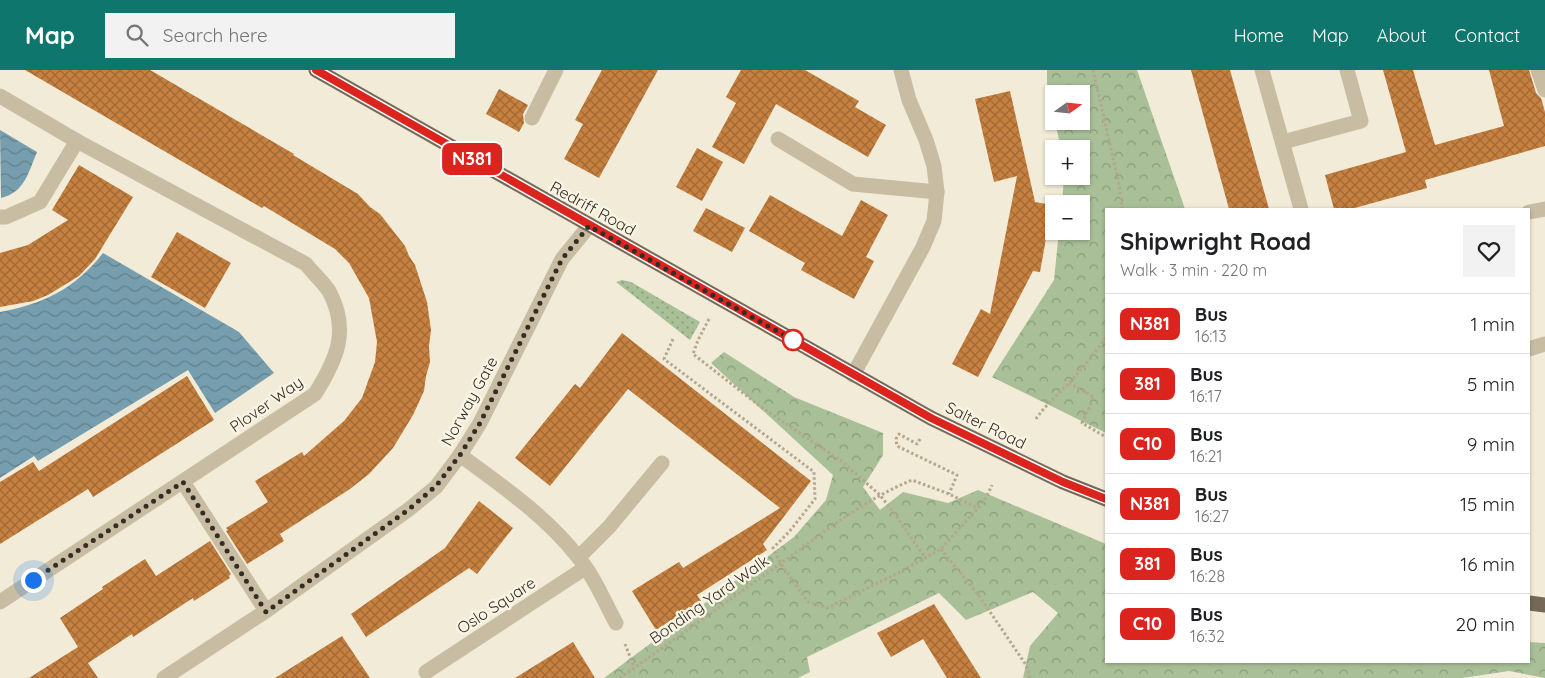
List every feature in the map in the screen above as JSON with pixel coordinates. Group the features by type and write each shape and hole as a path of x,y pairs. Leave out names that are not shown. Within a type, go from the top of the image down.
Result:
{"main road":[{"name":"Redriff Road","path":"316,70 853,375"},
{"name":"Salter Road","path":"853,375 931,418 1063,482 1105,499"},
{"path":"1530,603 1545,605"}],"street":[{"path":"532,118 556,70"},
{"path":"853,375 923,247 934,220 937,192 934,166 926,140 909,100 901,70"},
{"path":"1262,70 1301,208"},
{"path":"1283,142 1361,120 1347,70"},
{"path":"1538,70 1545,90"},
{"name":"Plover Way","path":"0,96 77,141 306,264 328,290 339,315 339,342 330,369 315,394 0,602"},
{"path":"778,139 853,184 937,192"},
{"path":"0,217 6,217 40,202 77,141"},
{"path":"1530,212 1545,209"},
{"name":"Norway Gate","path":"164,678 266,612 408,510 436,486 460,455 480,423 562,259 589,226"},
{"path":"1530,348 1545,344"},
{"path":"460,455 506,488 547,523 582,562 616,623"},
{"name":"Oslo Square","path":"426,672 582,562 662,463"},
{"path":"183,482 266,612"}],"path":[{"path":"1093,70 1119,184 1122,208"},
{"path":"720,299 698,340 693,354 761,407 840,460 880,495 926,559"},
{"path":"1036,419 1046,404 1069,383 1105,338"},
{"path":"673,339 664,360 814,472 815,499 789,532 773,548 781,564 812,540 880,495 912,480 978,508"},
{"path":"1069,383 1094,397 1082,423 1105,436"},
{"path":"921,436 917,444 899,434 896,439 898,446 957,475 948,494"},
{"name":"Bonding Yard Walk","path":"620,678 781,564 808,602 827,608 926,559 941,550 978,508 992,485"},
{"path":"941,550 980,597 1026,665 1030,678"}],"green space":[{"path":"1047,70 1137,70 1185,208 1105,208 1105,433 992,377 1054,280 1058,240 1090,240 1090,195 1063,195 1063,185 1090,185 1090,140 1059,140 1057,130 1090,130 1090,85 1047,85"},
{"path":"622,280 631,282 700,322 690,340 616,282"},
{"path":"724,352 794,397 883,433 883,455 863,487 880,510 903,492 948,503 978,490 1105,544 1105,663 1530,663 1530,642 1545,643 1545,678 1509,671 1462,678 1023,678 1030,646 1058,613 1033,592 966,620 939,593 807,657 810,672 798,678 604,678 794,537 826,500 833,475 711,363"}],"water":[{"path":"0,130 37,152 25,181 15,191 1,198"},
{"path":"103,253 239,332 274,373 215,413 188,370 38,461 34,456 0,478 0,312 16,309 57,293 81,276"}],"building":[{"path":"25,70 150,70 294,154 358,194 370,207 380,214 405,246 415,265 427,302 431,330 430,362 424,391 413,415 393,448 369,474 350,489 280,534 284,541 247,564 226,531 228,530 226,528 268,502 255,481 302,452 304,456 344,421 362,398 375,362 377,342 369,298 349,263 335,249 264,206 262,208"},
{"path":"602,70 658,70 599,178 564,159 583,124 575,120"},
{"path":"741,70 805,70 859,101 855,107 886,125 868,157 776,104 744,164 712,147 736,103 726,97"},
{"path":"1191,70 1230,70 1269,208 1229,208"},
{"path":"1383,70 1413,70 1435,145 1504,126 1489,70 1529,70 1536,93 1541,98 1545,112 1545,146 1425,180 1427,188 1355,208 1334,208 1325,175 1406,152"},
{"path":"499,89 528,105 523,114 524,123 519,132 486,114"},
{"path":"1010,91 1035,202 1045,204 1046,240 1040,272 1033,271 978,377 952,364 981,309 990,314 1017,176 994,182 975,99"},
{"path":"697,148 723,162 702,201 676,187"},
{"path":"79,165 133,197 95,259 79,276 48,295 33,301 0,307 0,253 28,245 68,220 52,210"},
{"path":"770,195 842,236 861,200 888,215 866,257 874,261 854,299 801,270 805,263 749,231"},
{"path":"706,208 745,228 732,252 693,231"},
{"path":"177,232 231,263 205,308 151,277"},
{"path":"622,333 811,481 763,544 767,550 697,595 701,601 656,630 632,591 679,562 683,568 780,508 628,389 550,486 515,458 575,384 580,388"},
{"path":"187,376 214,420 93,497 88,489 0,544 0,482 33,462 39,471"},
{"path":"479,501 513,528 477,574 469,568 366,637 351,614 445,548"},
{"path":"210,541 231,574 230,578 194,601 193,598 133,637 132,634 88,663 98,678 29,678 78,647 60,618 103,589 102,587 145,559 156,576"},
{"path":"934,604 981,678 947,678 923,639 891,657 877,633"},
{"path":"342,636 370,678 275,678"},
{"path":"573,642 595,678 515,678"}],"bus line":[{"name":"N381","path":"316,70 931,418 1063,482 1105,499"}],"route":[{"path":"33,580 183,482 266,612 408,510 436,486 460,455 480,423 562,259 589,226 793,340"}]}
